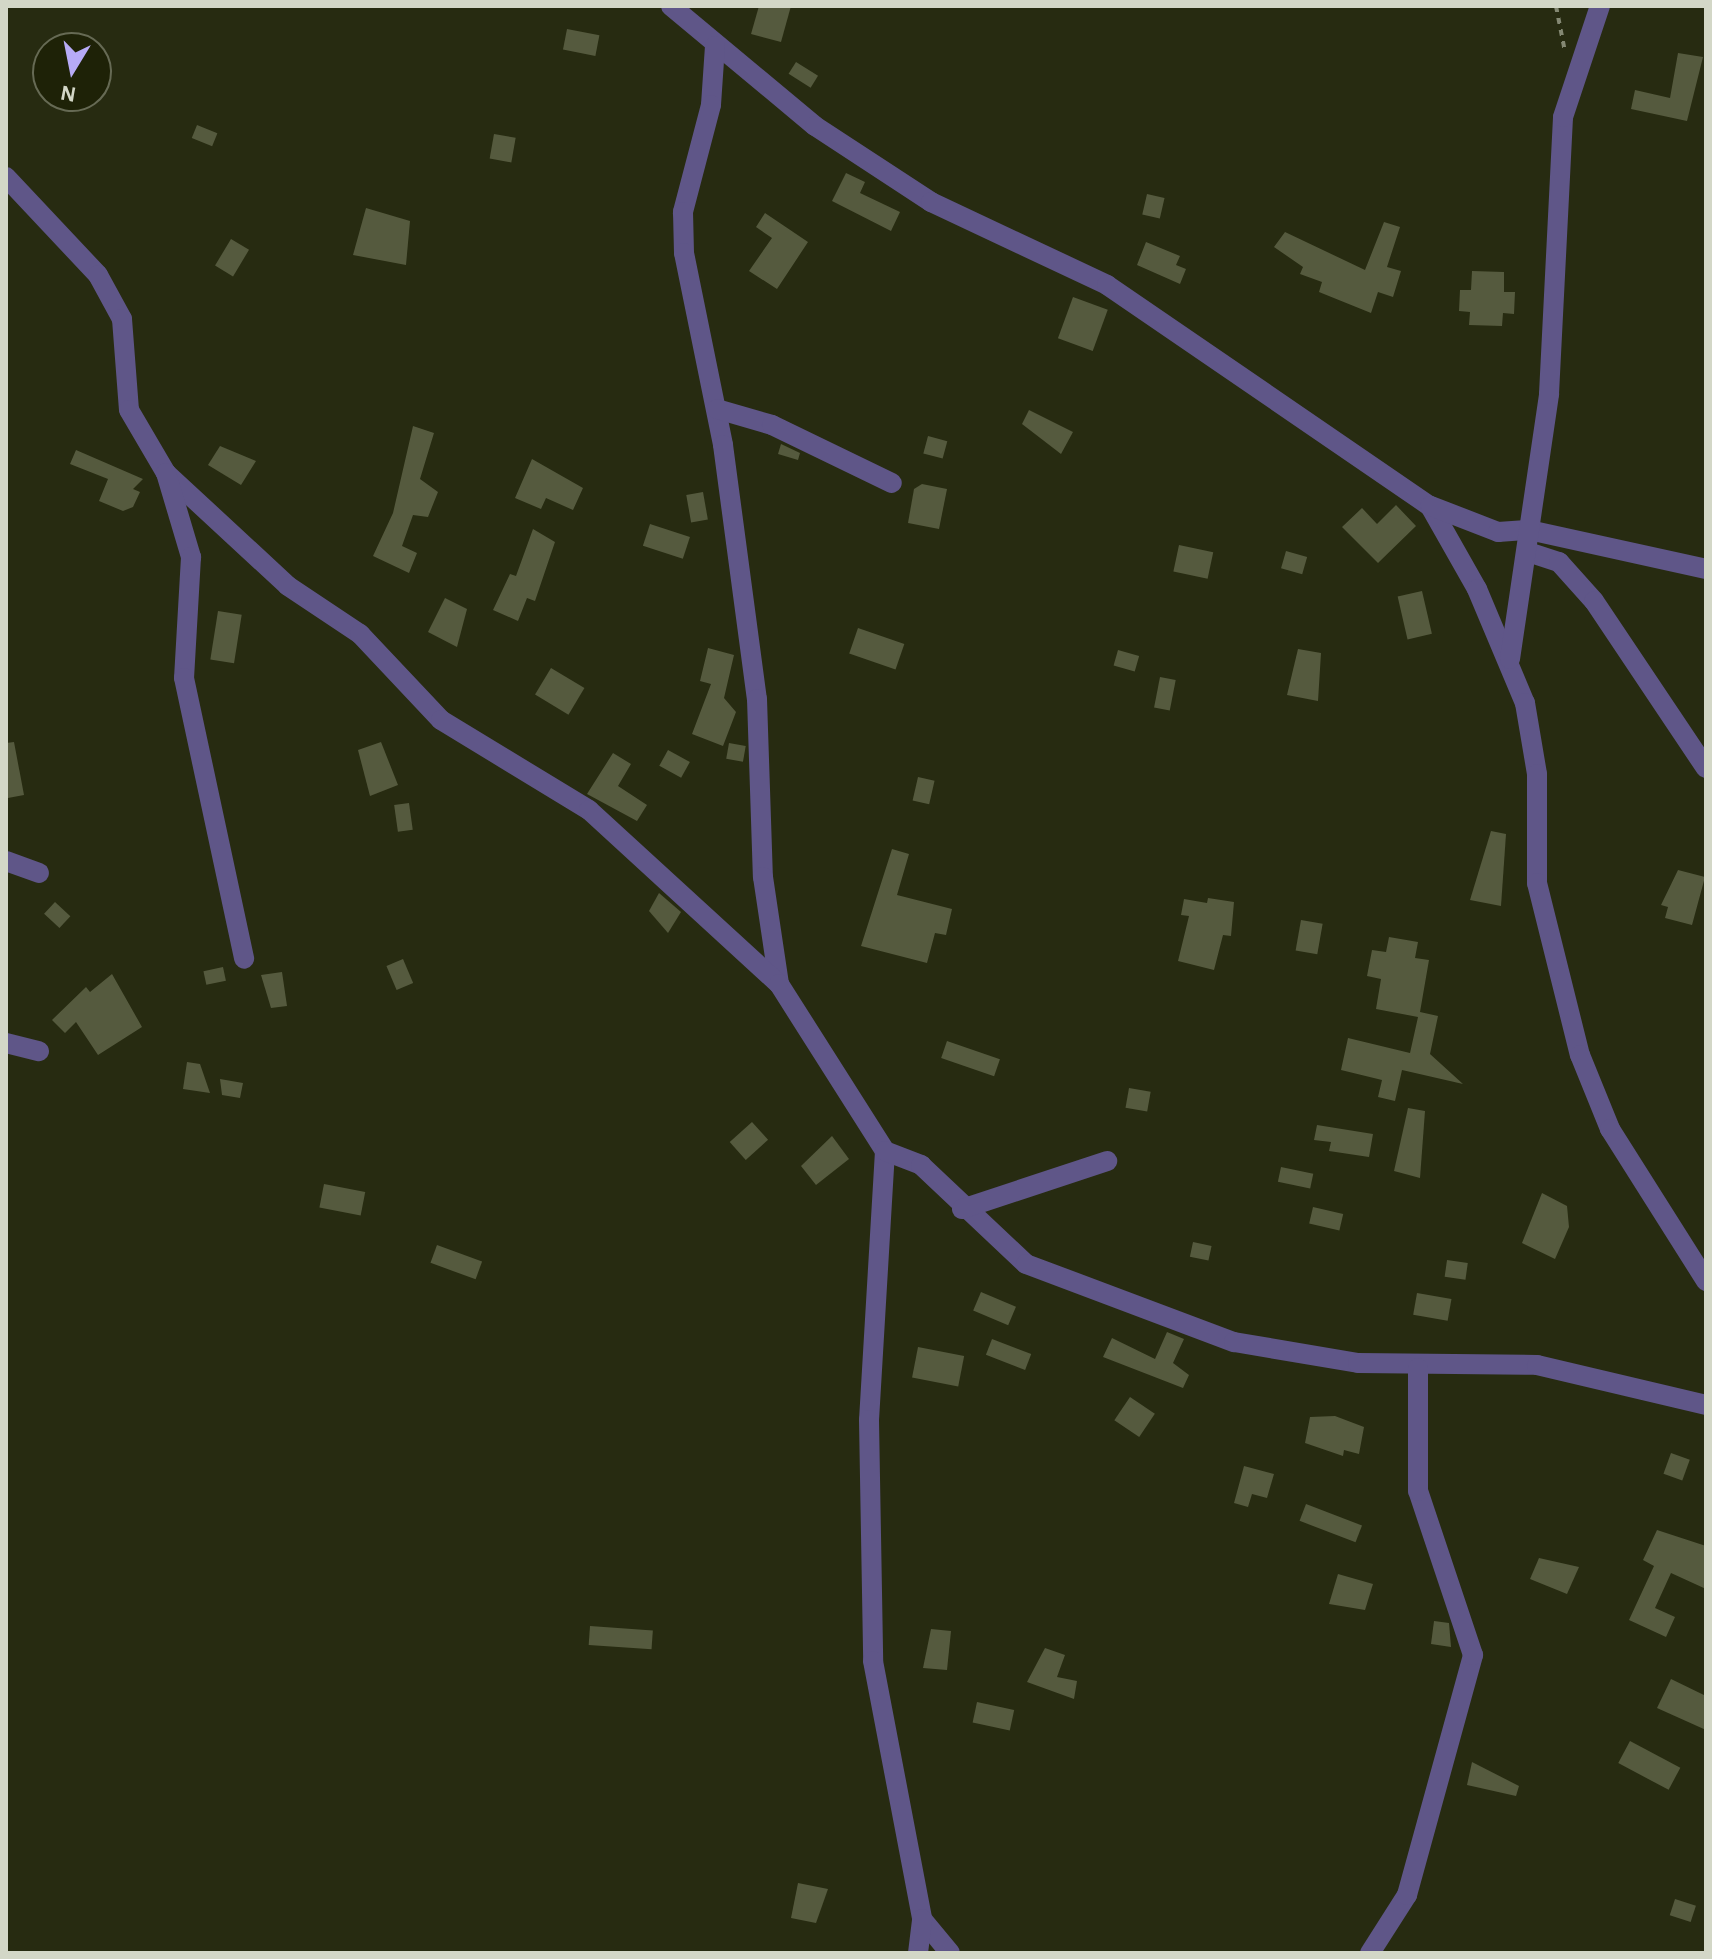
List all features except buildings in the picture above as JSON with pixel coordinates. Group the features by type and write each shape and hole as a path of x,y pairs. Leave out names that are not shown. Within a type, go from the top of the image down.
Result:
{"street":[{"path":"671,6 715,46 815,126 931,202 1107,285 1430,506 1498,532 1529,530 1706,569"},
{"path":"1510,659 1549,394 1562,238 1560,156 1571,78 1600,6"},
{"path":"715,46 711,105 683,226 692,318 717,409 763,750 763,877 779,984"},
{"path":"6,177 98,275 122,319 129,410 166,473 191,557 184,678 244,959"},
{"path":"717,409 785,430 892,483"},
{"path":"166,473 288,586 360,634 441,720 589,810 779,984 885,1151 869,1420 873,1661 922,1919 918,1953"},
{"path":"1430,506 1510,659 1537,774 1537,883 1580,1055 1610,1129 1706,1281"},
{"path":"1528,552 1559,562 1594,601 1706,768"},
{"path":"6,861 39,873"},
{"path":"6,1043 39,1051"},
{"path":"885,1151 921,1165 962,1209 1026,1264 1234,1342 1418,1368 1537,1365 1706,1405"},
{"path":"962,1209 1107,1161"},
{"path":"1370,1953 1407,1895 1473,1655 1418,1491 1418,1368"},
{"path":"922,1919 950,1953"}],"path":[{"path":"1556,6 1571,78"}]}
